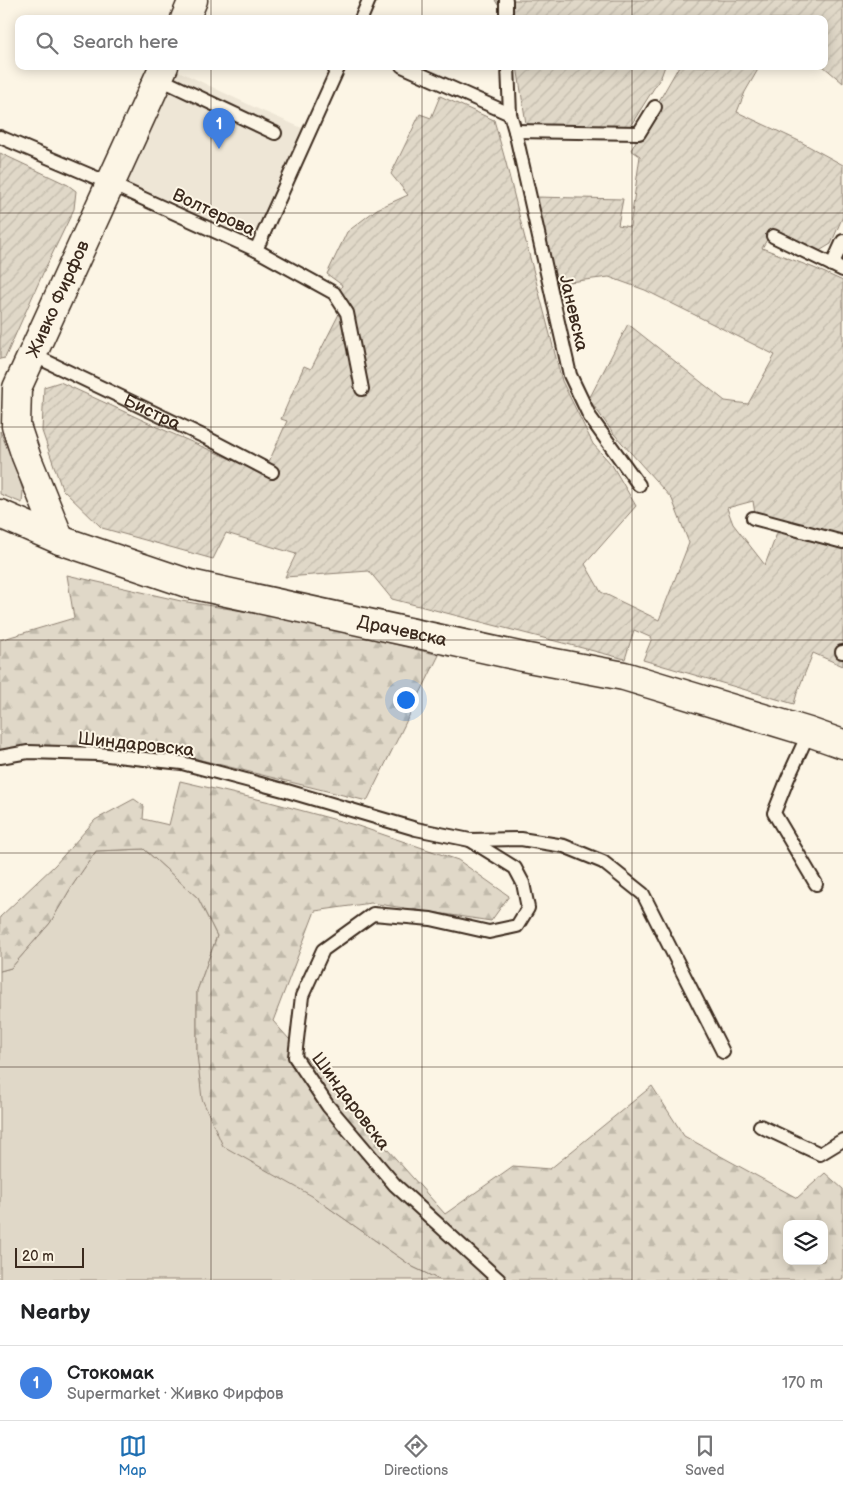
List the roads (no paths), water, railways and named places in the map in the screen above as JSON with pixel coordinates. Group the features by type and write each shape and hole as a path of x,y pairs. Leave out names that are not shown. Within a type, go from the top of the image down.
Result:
{"main road":[{"path":"187,15 193,0"},
{"name":"Живко Фирфов","path":"60,540 26,456 16,426 8,385 33,355 161,72"},
{"name":"Драчевска","path":"0,514 60,540 190,584 523,657 624,676 843,744"}],"lane":[{"path":"362,15 369,0"},
{"path":"506,0 506,15"},
{"name":"Волтерова","path":"0,136 256,250 337,70"},
{"path":"411,70 510,114"},
{"name":"Јаневска","path":"508,70 510,114 570,374 590,417 640,485"},
{"path":"161,72 275,133"},
{"path":"515,131 639,133 655,107"},
{"path":"773,236 838,267 843,242"},
{"path":"256,250 334,293 347,313 362,389"},
{"name":"Бистра","path":"33,355 207,438 272,472"},
{"path":"753,518 843,542"},
{"path":"809,732 774,813 816,884"},
{"name":"Шиндаровска","path":"0,757 28,752 88,754 182,764 287,791 416,829 470,840 521,839 564,846 602,862 644,894 723,1052"},
{"name":"Шиндаровска","path":"470,840 515,868 523,883 528,908 517,926 489,932 431,919 373,914 323,950 302,996 295,1057 328,1106 394,1185 499,1280"},
{"path":"760,1126 820,1154 843,1140"}],"place":[{"name":"Стокомак","path":"219,149"}]}
